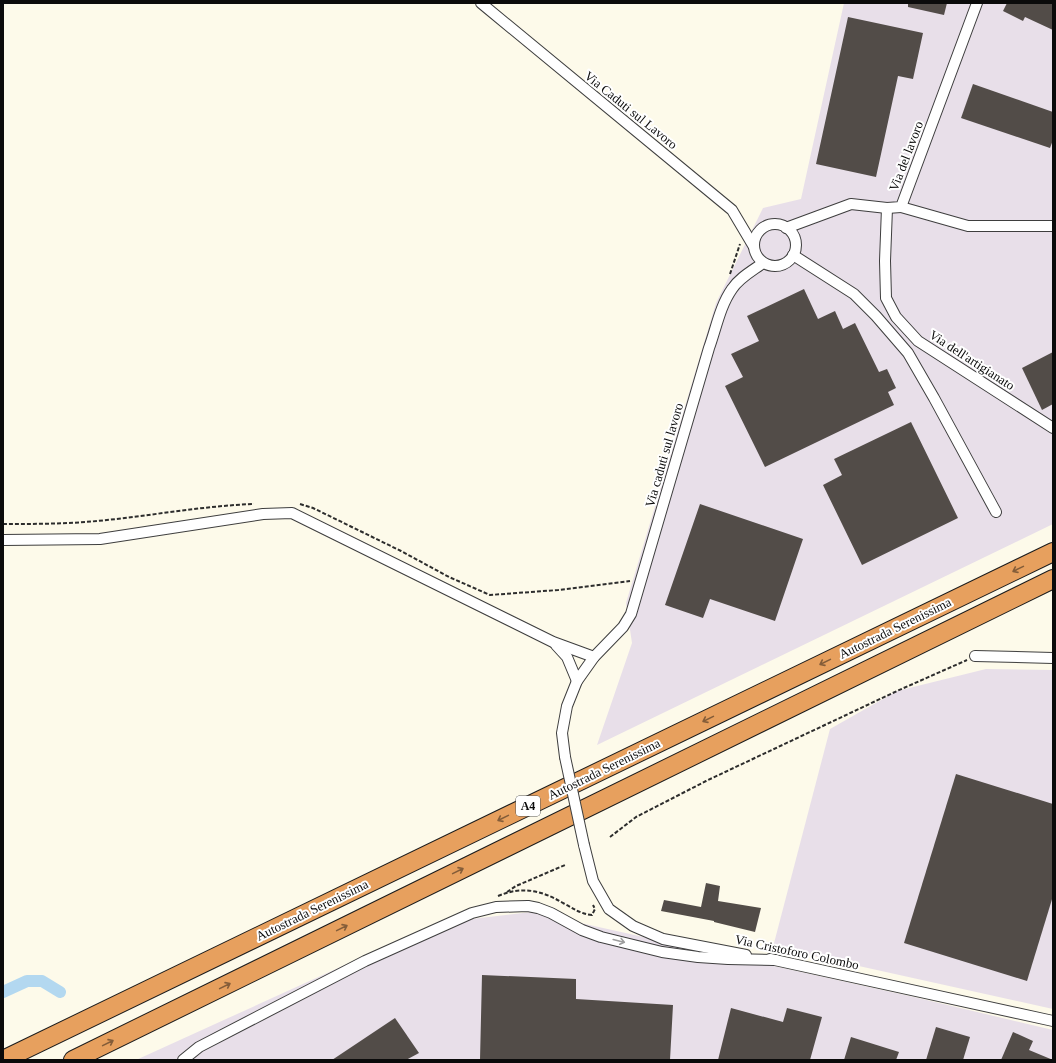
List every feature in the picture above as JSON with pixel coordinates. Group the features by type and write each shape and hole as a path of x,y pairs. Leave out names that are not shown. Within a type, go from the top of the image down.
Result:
{"highway":[{"name":"Autostrada Serenissima","path":"3,1060 1053,552"},
{"name":"Autostrada Serenissima","path":"73,1060 1053,579"}],"street":[{"name":"Via Caduti sul Lavoro","path":"481,3 732,210 754,247 755,253 763,263"},
{"name":"Via del lavoro","path":"786,228 851,204 887,208 901,207 977,3"},
{"path":"901,207 968,226 1053,226"},
{"name":"Via dell'artigianato","path":"887,208 885,261 886,298 896,317 918,341 1053,428"},
{"path":"754,247 754,241 757,234 761,229 767,226 773,224 780,225 791,232 796,243 796,250 789,261 783,265 776,266 769,266 763,263"},
{"path":"793,256 854,294 876,316 908,354 934,398 996,512"},
{"name":"Via caduti sul lavoro","path":"565,757 562,733 567,706 578,681 594,657 623,627 631,614 709,348 724,304 739,280 763,263"},
{"path":"3,540 100,539 263,514 292,513 553,642 594,657"},
{"path":"553,642 568,657 578,681"},
{"path":"975,656 1053,658"},
{"name":"Via Cristoforo Colombo","path":"565,757 593,881 609,909 633,926 663,939 776,960 1053,1021"},
{"path":"183,1060 199,1047 358,965 472,913 496,907 528,906 538,908 551,913 582,930 601,937 662,952 728,959 776,960"}],"path":[{"path":"728,280 741,242"},
{"path":"3,524 56,524 96,521 220,505 259,503"},
{"path":"298,504 313,508 449,577 490,595 558,590 635,580"},
{"path":"610,837 636,817 897,690 975,656"},
{"path":"506,892 516,886 565,865"}],"shaded area":[{"path":"844,3 1053,3 1053,524 597,745 632,643 626,603 716,303 763,208 801,199"},
{"path":"986,669 1053,670 1053,1009 773,947 830,729 897,691"},
{"path":"531,912 914,997 1053,1030 1053,1060 136,1060 437,923"}],"building":[{"path":"908,3 947,3 944,15 908,7"},
{"path":"1007,3 1053,3 1053,30 1025,17 1023,21 1003,11"},
{"path":"848,17 923,33 913,79 898,76 876,177 816,164"},
{"path":"973,84 1053,112 1053,140 1050,148 961,118"},
{"path":"804,289 818,319 835,311 843,329 855,323 879,372 887,369 896,388 888,392 894,405 765,467 725,386 743,377 731,354 759,341 747,316"},
{"path":"1053,352 1053,404 1042,410 1022,368"},
{"path":"911,422 958,518 862,565 823,485 842,475 834,459"},
{"path":"700,504 803,539 775,621 710,599 703,618 665,605"},
{"path":"956,774 1053,804 1053,896 1027,981 904,943"},
{"path":"706,883 720,886 718,901 761,908 755,932 714,921 661,911 664,900 701,907"},
{"path":"482,975 576,979 576,999 673,1005 670,1060 480,1060"},
{"path":"731,1008 783,1022 787,1008 822,1017 810,1060 718,1060"},
{"path":"395,1018 419,1053 406,1060 332,1060"},
{"path":"936,1027 970,1037 963,1060 926,1060"},
{"path":"1013,1032 1033,1041 1029,1050 1053,1060 1001,1060"},
{"path":"851,1037 899,1052 896,1060 844,1060"}],"waterway":[{"path":"3,992 27,981 42,981 60,992"}]}
